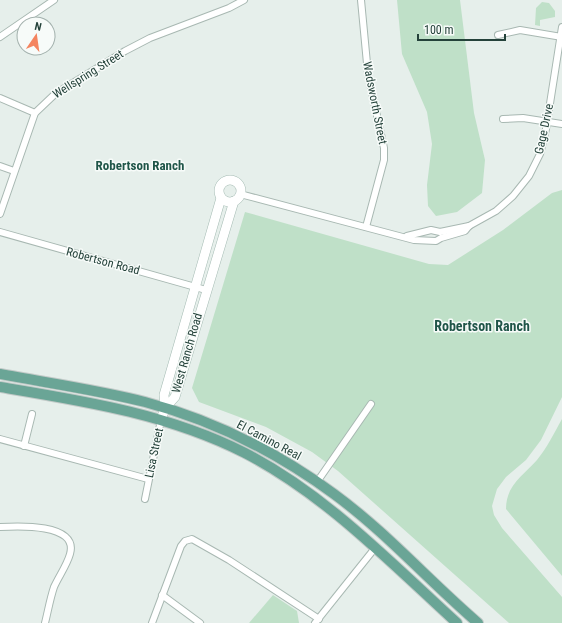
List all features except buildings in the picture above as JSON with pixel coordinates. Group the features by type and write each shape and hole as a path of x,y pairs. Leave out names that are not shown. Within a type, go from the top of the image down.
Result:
{"main road":[{"name":"El Camino Real","path":"0,374 104,393 165,408 193,417 251,442 317,482 362,516 478,623"},
{"name":"El Camino Real","path":"0,387 122,409 161,420 217,440 245,453 326,506 375,548 457,623"}],"street":[{"path":"0,37 54,0"},
{"name":"Wellspring Street","path":"0,214 35,113 55,94 125,51 150,38 229,8 244,0"},
{"name":"Wadsworth Street","path":"361,0 368,74 384,148 384,160 366,227"},
{"name":"Gage Drive","path":"240,194 390,234 407,236 431,230 440,235 470,226 496,211 512,196 527,180 540,154 547,121 562,27"},
{"path":"498,36 520,30 561,36"},
{"path":"0,98 35,113"},
{"path":"503,120 523,118 562,124"},
{"path":"0,166 14,171"},
{"path":"228,181 237,184 240,194 234,201 227,202 221,198 220,188 228,181"},
{"name":"West Ranch Road","path":"165,408 164,395 221,198"},
{"name":"West Ranch Road","path":"165,408 175,397 234,201"},
{"name":"Robertson Road","path":"0,232 206,290"},
{"name":"Gage Drive","path":"407,236 414,240 432,242 439,240 440,235"},
{"path":"317,482 371,404"},
{"name":"Lisa Street","path":"145,499 148,479 165,408"},
{"path":"24,446 32,414"},
{"path":"0,439 148,479"},
{"path":"0,527 29,527 57,531 69,539 71,545 70,553 54,588 45,623"},
{"path":"152,623 181,546 189,539 200,542 317,621 375,548"},
{"path":"162,595 200,623"}],"green space":[{"path":"397,0 460,0 474,113 485,160 482,193 457,212 436,216 428,206 427,185 432,144 427,112 402,54"},
{"path":"542,2 549,3 555,11 555,17 540,20 540,26 535,25 536,8"},
{"path":"562,190 562,397 541,440 526,460 506,477 497,489 492,506 494,515 502,528 562,597 562,623 509,623 338,471 312,452 266,427 199,402 192,388 245,212 429,264 448,265 503,230 552,193"},
{"path":"562,419 562,576 506,509 509,493 512,487 541,455"},
{"path":"273,595 297,611 299,623 249,623"}],"district":[{"name":"Robertson Ranch","path":"140,165"},
{"name":"Robertson Ranch","path":"482,326"}]}
